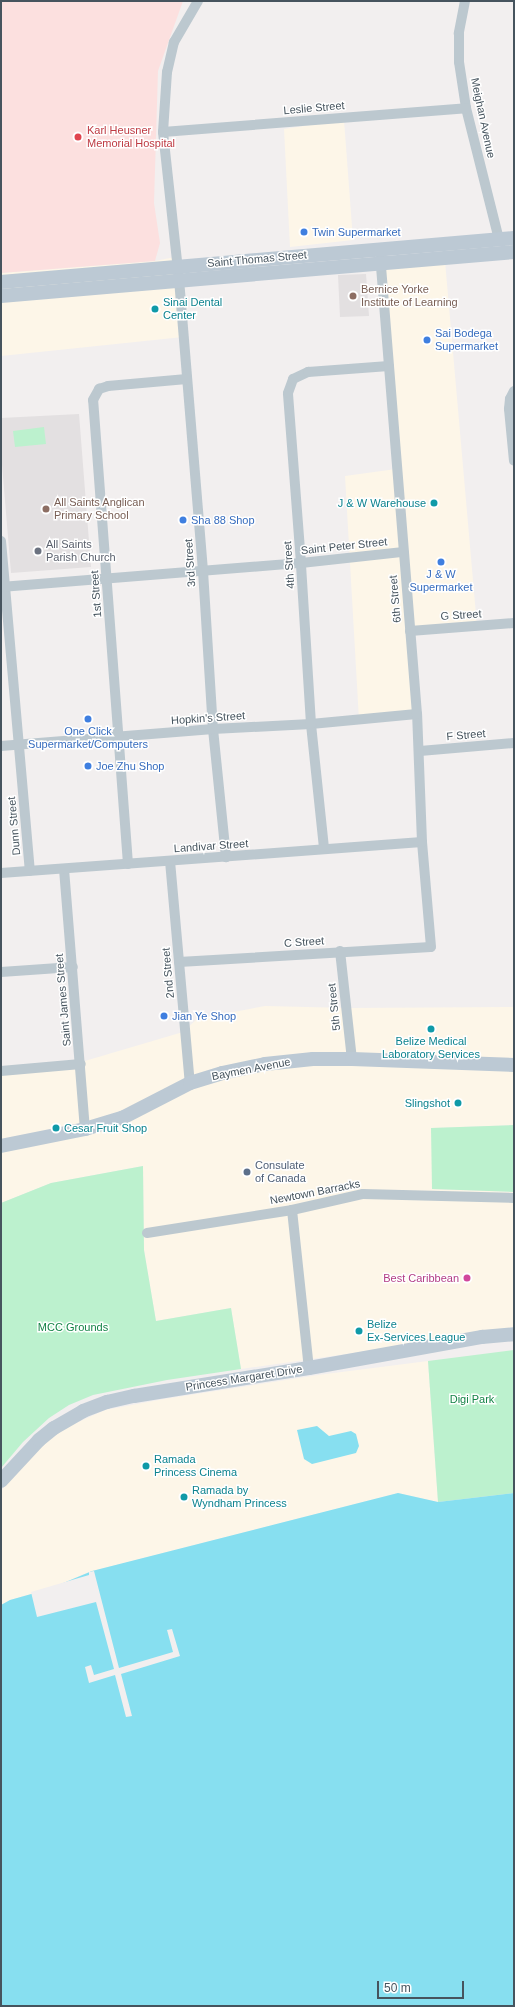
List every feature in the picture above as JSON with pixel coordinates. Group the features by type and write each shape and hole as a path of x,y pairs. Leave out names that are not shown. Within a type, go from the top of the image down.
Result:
{"street":[{"name":"3rd Street","path":"198,1 174,42 167,72 163,132 178,273 203,571 213,729 226,857"},
{"name":"Meighan Avenue","path":"465,1 459,33 459,62 466,108 499,239"},
{"name":"Leslie Street","path":"163,132 466,108"},
{"name":"Saint Thomas Street","path":"1,296 379,249 514,238"},
{"name":"6th Street","path":"379,249 420,751 422,842 431,947"},
{"name":"Saint Thomas Street","path":"1,282 381,263 514,252"},
{"name":"4th Street","path":"324,848 311,724 288,393 293,379 308,372 389,366"},
{"name":"1st Street","path":"128,864 93,400 99,389 108,386 187,379"},
{"path":"514,391 510,399 509,409 514,461"},
{"name":"Dunn Street","path":"1,540 3,587 30,871"},
{"name":"Saint Peter Street","path":"3,587 301,563 403,552"},
{"name":"G Street","path":"410,631 514,623"},
{"name":"Hopkin's Street","path":"1,746 213,729 311,724 417,714"},
{"name":"F Street","path":"420,751 514,743"},
{"name":"Landivar Street","path":"1,873 226,857 324,848 422,842"},
{"name":"2nd Street","path":"170,861 190,1083"},
{"name":"Saint James Street","path":"64,869 86,1129"},
{"name":"C Street","path":"179,962 340,951 431,947"},
{"name":"5th Street","path":"340,951 352,1059"},
{"path":"1,972 73,967"},
{"name":"Baymen Avenue","path":"1,1146 86,1129 122,1118 190,1083 222,1073 265,1064 313,1059 352,1059 514,1065"},
{"path":"1,1071 80,1064"},
{"name":"Newtown Barracks","path":"147,1233 292,1210 363,1194 514,1198"},
{"path":"292,1210 310,1368"},
{"name":"Princess Margaret Drive","path":"1,1481 38,1440 64,1421 83,1411 134,1396 310,1368 482,1337 514,1334"}],"shaded area":[{"name":"Karl Heusner Memorial Hospital","path":"1,1 183,1 158,71 154,203 160,243 155,261 1,273"},
{"path":"344,120 353,240 290,247 284,129"},
{"path":"175,257 183,337 1,356 1,273 155,261"},
{"path":"445,261 477,626 415,634 416,711 359,720 345,476 396,469 385,266"},
{"name":"Bernice Yorke Institute of Learning","path":"366,274 369,316 340,317 338,275"},
{"name":"All Saints Anglican Primary School","path":"79,414 91,567 11,573 1,452 1,418"},
{"path":"265,1006 348,1008 514,1007 514,1125 432,1128 432,1189 514,1192 514,1330 241,1369 231,1308 156,1321 144,1250 143,1166 51,1183 1,1203 1,1070 78,1063 183,1032 197,1019"},
{"name":"Ramada by Wyndham Princess","path":"428,1361 438,1502 398,1493 89,1572 49,1589 10,1600 1,1605 1,1491 35,1450 54,1433 105,1410 164,1399 318,1375"}],"green space":[{"path":"44,427 46,444 15,447 13,431"},
{"path":"514,1125 514,1192 432,1189 431,1128"},
{"name":"MCC Grounds","path":"143,1166 144,1250 156,1321 231,1308 241,1369 167,1380 93,1395 69,1405 49,1418 23,1442 1,1468 1,1203 51,1183"},
{"name":"Digi Park","path":"514,1350 514,1493 438,1502 428,1361"}],"water":[{"path":"317,1426 329,1436 351,1431 356,1434 359,1446 356,1453 312,1464 304,1459 297,1430"},
{"path":"398,1493 438,1502 514,1493 514,2006 1,2006 1,1605 10,1600 49,1589 92,1571"}],"pier":[{"path":"94,1571 119,1668 173,1652 167,1630 172,1629 180,1656 121,1674 132,1716 126,1717 115,1675 89,1683 85,1667 91,1665 94,1675 114,1669 96,1602 37,1617 31,1592 89,1575 89,1572"}],"place":[{"name":"Karl Heusner Memorial Hospital","path":"78,137"},
{"name":"Twin Supermarket","path":"304,232"},
{"name":"Bernice Yorke Institute of Learning","path":"353,296"},
{"name":"Sinai Dental Center","path":"155,309"},
{"name":"Sai Bodega Supermarket","path":"427,340"},
{"name":"J & W Warehouse","path":"434,503"},
{"name":"All Saints Anglican Primary School","path":"46,509"},
{"name":"Sha 88 Shop","path":"183,520"},
{"name":"All Saints Parish Church","path":"38,551"},
{"name":"J & W Supermarket","path":"441,562"},
{"name":"One Click Supermarket/Computers","path":"88,719"},
{"name":"Joe Zhu Shop","path":"88,766"},
{"name":"Jian Ye Shop","path":"164,1016"},
{"name":"Belize Medical Laboratory Services","path":"431,1029"},
{"name":"Slingshot","path":"458,1103"},
{"name":"Cesar Fruit Shop","path":"56,1128"},
{"name":"Consulate of Canada","path":"247,1172"},
{"name":"Best Caribbean","path":"467,1278"},
{"name":"Belize Ex-Services League","path":"359,1331"},
{"name":"Ramada Princess Cinema","path":"146,1466"},
{"name":"Ramada by Wyndham Princess","path":"184,1497"}]}
